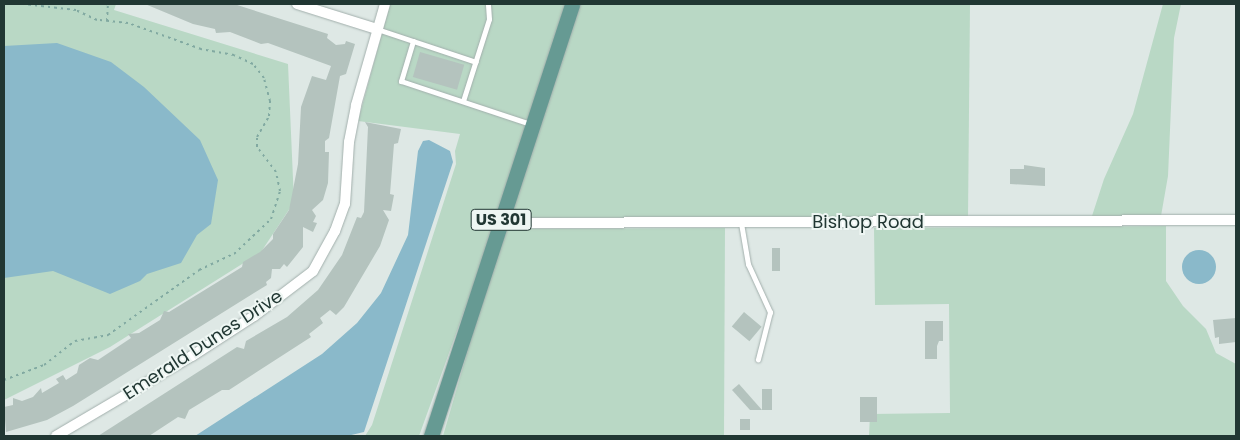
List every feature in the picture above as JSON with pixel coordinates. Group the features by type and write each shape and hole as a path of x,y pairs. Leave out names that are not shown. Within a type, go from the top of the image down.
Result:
{"main road":[{"name":"US 301","path":"431,436 572,4"}],"street":[{"path":"297,4 377,29"},
{"name":"Emerald Dunes Drive","path":"56,436 192,356 254,316 313,271 335,231 345,204 351,132 385,4"},
{"name":"Bishop Road","path":"500,223 1236,220"}],"lane":[{"path":"463,101 489,19 488,4"},
{"path":"377,29 476,62"},
{"path":"413,41 401,81 533,124"},
{"path":"741,223 748,264 770,312 758,359"}],"path":[{"path":"4,380 44,365 74,341 108,335 199,270 229,258 271,218 277,204 278,177 256,144 270,107 269,90 258,68 234,54 201,49 128,23 107,21 69,8 23,4"},
{"path":"107,21 108,4"}],"green space":[{"path":"4,4 116,4 114,10 288,64 294,202 261,252 110,347 4,400"},
{"path":"390,4 567,4 496,223 419,436 365,436 372,425 456,164 455,151 460,134 358,121"},
{"path":"577,4 970,4 968,217 507,218"},
{"path":"1163,4 1181,4 1174,38 1168,176 1161,216 1092,216 1104,179 1133,114"},
{"path":"1166,226 1166,281 1183,306 1206,329 1216,353 1236,364 1236,436 869,436 870,414 950,413 949,304 875,305 874,228"},
{"path":"725,228 724,436 443,436 503,229"}],"water":[{"path":"57,43 111,62 144,87 200,140 218,180 211,224 197,235 181,263 147,274 140,281 110,294 53,271 4,278 4,46"},
{"path":"429,140 450,151 453,162 364,432 347,436 195,436 322,354 357,323 381,293 408,235 418,151 423,141"},
{"path":"1199,250 1206,251 1211,255 1215,260 1215,274 1211,279 1206,283 1199,284 1192,283 1187,279 1183,274 1182,267 1183,260 1187,255 1192,251"}],"building":[{"path":"145,4 234,4 328,34 327,38 336,45 345,44 346,41 355,44 346,74 340,76 329,138 325,141 325,152 329,152 328,183 323,200 312,210 316,216 313,222 317,223 313,232 303,227 303,247 287,267 284,264 280,269 272,269 271,278 266,282 267,285 73,406 47,420 6,432 4,407 13,405 13,398 22,401 33,397 41,388 42,393 59,383 56,379 63,375 66,380 77,373 79,365 90,358 98,360 131,338 128,334 139,333 160,320 164,311 169,312 242,267 243,262 260,252 273,239 273,234 289,210 298,164 301,107 312,76 326,80 331,66 268,43 261,44 230,32 216,33 215,29 193,24"},
{"path":"420,52 464,65 457,90 413,77"},
{"path":"365,122 401,129 398,143 394,144 390,194 394,195 391,211 383,210 389,220 380,246 344,307 336,315 330,310 320,318 323,323 309,334 311,337 229,390 222,390 189,410 185,419 178,417 149,436 98,436 237,347 244,349 246,341 287,317 318,290 342,255 357,217 361,218 364,212 368,127"},
{"path":"1024,165 1045,168 1045,186 1010,184 1010,169 1024,169"},
{"path":"772,248 780,248 780,271 772,271"},
{"path":"744,312 762,327 749,341 732,327"},
{"path":"1236,318 1236,342 1219,344 1219,337 1215,338 1213,320"},
{"path":"925,321 943,321 943,341 939,341 937,346 937,359 925,359"},
{"path":"739,384 762,410 750,410 732,390"},
{"path":"762,389 772,389 772,410 762,410"},
{"path":"860,397 877,397 877,422 860,422"},
{"path":"740,419 750,419 750,430 740,430"}]}
